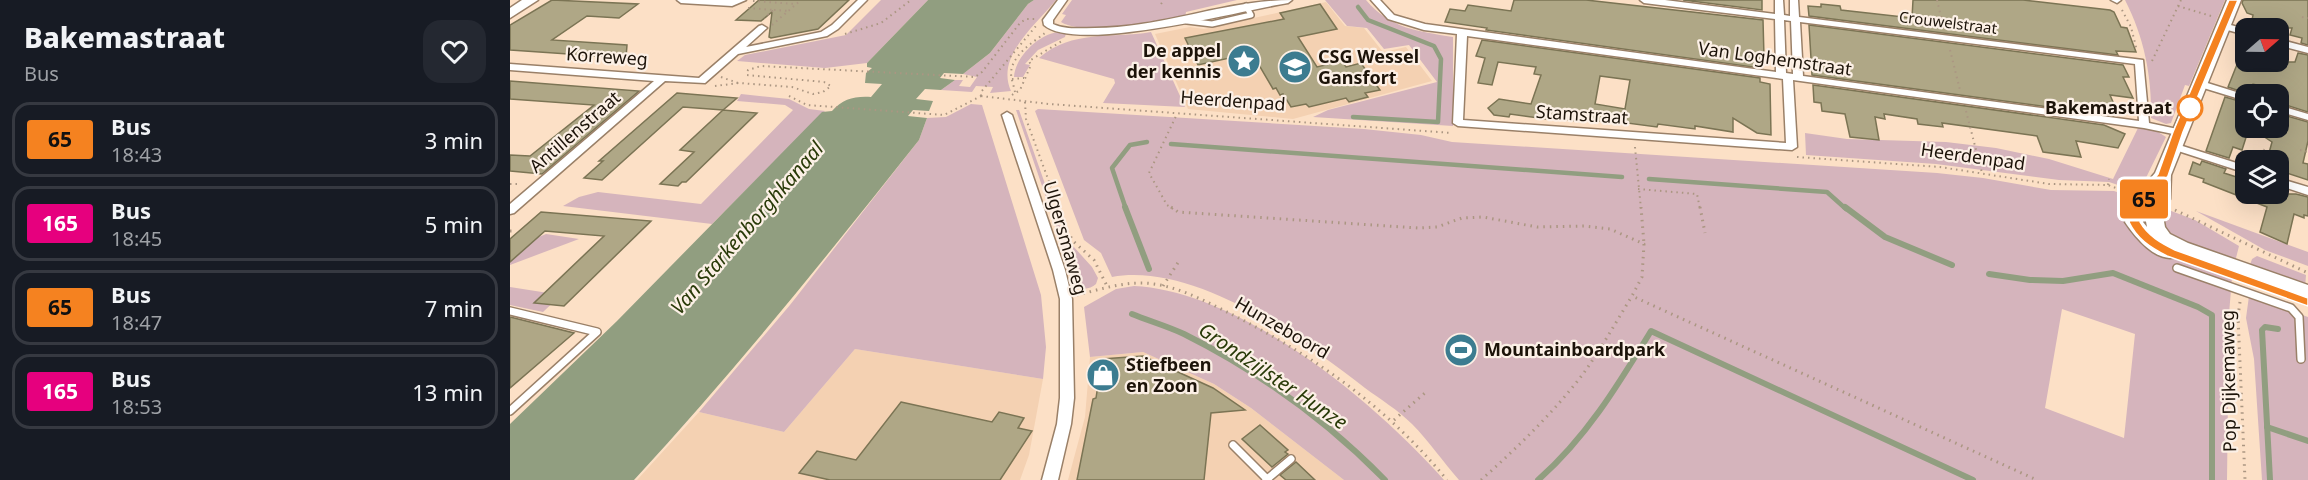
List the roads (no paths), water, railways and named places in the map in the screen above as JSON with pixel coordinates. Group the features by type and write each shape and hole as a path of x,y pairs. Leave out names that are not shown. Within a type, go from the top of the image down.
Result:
{"street":[{"path":"510,14 531,0"},
{"path":"681,0 738,1"},
{"path":"738,51 824,34 835,27 863,0"},
{"path":"1062,0 1048,20 1049,26 1075,30 1132,30 1187,21 1246,6 1288,0"},
{"name":"Van Loghemstraat","path":"1375,0 1384,11 1402,21 1424,27 2144,125 2176,139"},
{"name":"Crouwelstraat","path":"1644,0 2140,64 2144,125"},
{"path":"1779,0 1779,17 1789,77"},
{"path":"1789,77 1795,18 1794,0"},
{"path":"2234,0 2152,201 2134,222 2139,231 2151,242 2171,253 2308,301"},
{"path":"2224,23 2235,28"},
{"path":"738,51 762,28"},
{"name":"Stamstraat","path":"1462,33 1458,123 1794,152 1789,77"},
{"path":"2289,45 2308,50"},
{"name":"Korreweg","path":"510,67 702,81 738,51"},
{"name":"Antillenstraat","path":"510,210 663,78"},
{"path":"2200,84 2235,95"},
{"path":"2289,111 2308,117"},
{"name":"Ulgersmaweg","path":"1007,115 1059,270 1066,299 1067,398 1064,424 1050,480"},
{"path":"2176,139 2235,165"},
{"path":"2289,185 2308,191"},
{"path":"2152,201 2156,229 2164,238 2243,270 2308,292"}],"lane":[{"path":"2176,268 2291,308 2299,317 2301,358"},
{"path":"510,311 597,332 510,411"},
{"path":"1233,445 1267,480 1292,459"}],"water":[{"name":"Van Starkenborghkanaal","path":"928,0 1034,0 1028,4 990,53 963,74 944,73 940,78 955,80 941,90 925,89 916,99 933,101 929,111 913,110 908,116 927,118 919,140 744,355 634,480 510,480 510,424 617,321 822,112 832,111 849,99 871,97 882,84 865,83 866,73 872,68 867,67 867,63"}],"waterway":[{"path":"1353,117 1438,122 1441,59 1434,46 1368,20 1358,7"},
{"path":"1126,209 1112,168 1130,145 1147,142"},
{"path":"1171,144 1622,177"},
{"path":"1649,179 1827,192 1846,209"},
{"path":"1125,207 1149,269"},
{"path":"1845,207 1885,237 1952,265"},
{"path":"1989,274 2030,280 2063,281 2113,273 2198,307 2212,315 2212,480"},
{"name":"Grondzijlster Hunze","path":"1132,314 1171,328 1212,348 1265,381 1340,438 1385,480"},
{"path":"2267,427 2262,330 2265,327 2278,329"},
{"path":"1538,480 1586,429 1651,331 1973,480"},
{"path":"2267,427 2308,441"},
{"path":"2267,427 2270,480"}],"place":[{"name":"De appel der kennis","path":"1244,61"},
{"name":"CSG Wessel Gansfort","path":"1295,67"},
{"name":"Bakemastraat","path":"2190,108"},
{"name":"Mountainboardpark","path":"1461,350"},
{"name":"Stiefbeen en Zoon","path":"1103,375"}]}
